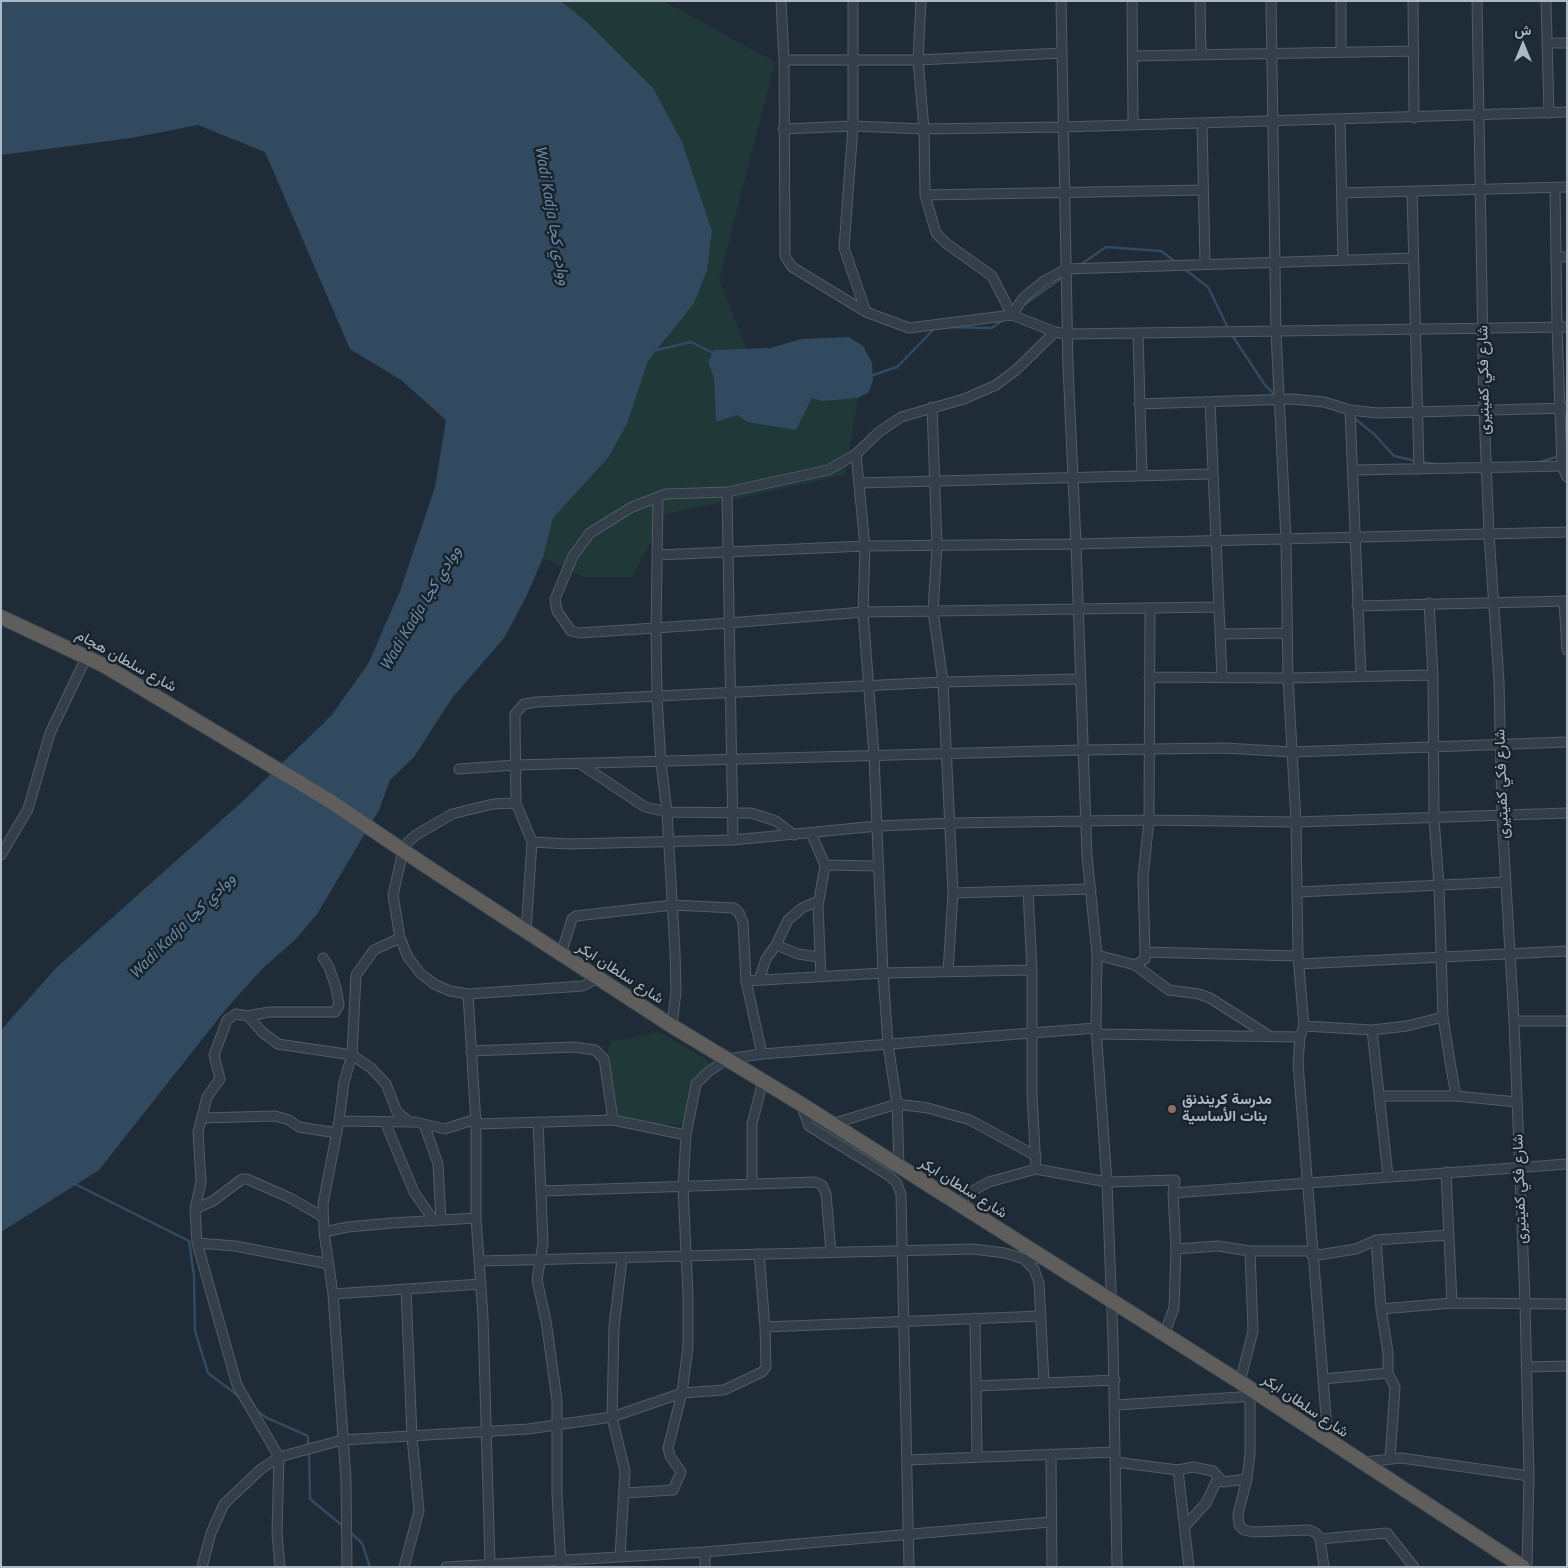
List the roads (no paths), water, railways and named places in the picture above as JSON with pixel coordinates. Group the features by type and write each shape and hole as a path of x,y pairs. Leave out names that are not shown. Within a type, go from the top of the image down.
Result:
{"highway":[{"name":"شارع سلطان هجام","path":"1,617 87,656 330,801 386,838"},
{"name":"شارع سلطان ابكر","path":"386,838 403,851 672,1026 801,1104 1240,1382 1255,1396 1523,1567"}],"street":[{"path":"781,1 784,60 783,129 786,256 792,267 866,312 909,328 1012,315 1056,332 1067,334 1567,327"},
{"path":"853,1 853,126 844,248 866,312"},
{"path":"921,1 918,60 924,129 925,195 936,233 947,244 992,276 1012,315"},
{"path":"1061,1 1067,334 1082,750 1097,956 1097,1031 1107,1182 1110,1301 1116,1405 1116,1567"},
{"path":"1132,1 1133,125"},
{"path":"1200,1 1200,55"},
{"path":"1271,1 1276,332 1286,539 1288,678 1296,822 1299,960 1304,1026 1300,1037 1298,1063 1328,1441"},
{"path":"1341,1 1341,52"},
{"path":"1413,1 1414,118"},
{"name":"شارع فكي كفيتيرى","path":"1477,1 1486,467 1501,743 1505,882 1514,1021 1525,1303 1529,1476 1527,1567"},
{"path":"1546,1 1548,113"},
{"path":"1547,43 1567,43"},
{"path":"1132,56 1414,51"},
{"path":"784,60 918,60 1062,54"},
{"path":"783,129 853,126 924,129 1202,124 1567,112"},
{"path":"1340,120 1343,260"},
{"path":"1202,124 1205,264"},
{"path":"1342,192 1412,192 1567,187"},
{"path":"1555,188 1557,327 1564,409 1564,466 1567,477"},
{"path":"925,195 1203,190"},
{"path":"1412,192 1419,469"},
{"path":"1556,257 1567,257"},
{"path":"1012,315 1023,298 1044,281 1066,269 1413,258"},
{"path":"1056,332 1016,370 996,385 964,399 901,417 880,432 856,454 828,470 727,492 666,494 632,507 590,533 573,556 559,584 555,599 558,611 571,631 580,633 729,624 863,612 1219,607"},
{"path":"1138,333 1142,476"},
{"path":"1139,404 1305,400 1350,410 1376,413 1564,409"},
{"path":"1210,402 1222,677"},
{"path":"932,407 937,546 933,611 943,682 948,754 953,893 948,972"},
{"path":"1350,410 1361,676"},
{"path":"856,454 865,546 863,612 878,826 883,973 888,1044 897,1104 899,1166"},
{"path":"1352,470 1564,466"},
{"path":"859,484 1212,474"},
{"path":"727,492 734,840"},
{"path":"658,497 657,697 660,762 667,812 676,968 672,1026"},
{"path":"658,556 865,546 1076,544 1567,532"},
{"path":"1357,606 1566,601 1567,650"},
{"path":"1429,603 1433,675 1434,819 1439,886 1443,1017 1456,1096"},
{"path":"1135,965 1145,959 1142,877 1149,820 1151,749 1150,609"},
{"path":"1220,634 1287,633"},
{"path":"1,855 28,809 50,733 87,656"},
{"path":"1149,677 1288,678 1433,675"},
{"path":"526,931 532,842 516,803 515,714 524,704 943,682 1080,679"},
{"path":"459,769 732,759 1082,750 1225,748 1292,752 1567,742"},
{"path":"582,764 639,804 667,812 733,812 768,818 794,835"},
{"path":"516,803 493,804 452,814 416,835 403,851 393,895 400,938 408,957 420,973 434,984 450,991 468,994 583,986 598,978"},
{"path":"532,842 569,844 669,843 734,840 878,826 951,823 1149,820 1296,822 1434,819 1567,813"},
{"path":"811,833 825,866 818,901 820,977"},
{"path":"825,866 878,866"},
{"path":"1298,892 1505,882"},
{"path":"953,893 1091,889"},
{"path":"1028,891 1032,970 1036,1169"},
{"path":"759,980 766,959 776,945 788,920 802,908 818,901"},
{"path":"561,954 570,923 576,916 673,906 722,906 734,908 739,913 743,922 746,980 762,1054"},
{"path":"347,1567 346,1479 332,1294 324,1232 324,1191 337,1133 344,1082 352,1055 356,975 374,950 400,938"},
{"path":"776,945 798,954 819,956"},
{"path":"1145,952 1299,960 1567,950"},
{"path":"1097,956 1135,965 1169,990 1199,994 1210,998 1268,1036"},
{"path":"280,1567 277,1533 278,1457 237,1385 197,1244 196,1209 200,1182 198,1132 207,1096 220,1080 214,1055 224,1026 232,1016 248,1016 268,1012 335,1012 339,1004 336,988 329,967 323,958"},
{"path":"746,980 883,973 1032,970"},
{"path":"468,994 476,1122 476,1218 481,1284 486,1432 497,1564"},
{"path":"248,1016 262,1032 278,1044 352,1055 371,1068 386,1084 397,1112 410,1122"},
{"path":"1304,1026 1372,1030 1407,1026 1443,1017"},
{"path":"1514,1021 1567,1021"},
{"path":"1372,1030 1388,1176"},
{"path":"625,1493 673,1490 681,1472 670,1456 668,1438 682,1393 688,1347 683,1187 686,1135 698,1080 727,1059 762,1054 1032,1033 1097,1031 1300,1037"},
{"path":"471,1052 574,1047 595,1050 604,1059 613,1120"},
{"path":"752,1184 752,1124 763,1081"},
{"path":"1379,1096 1456,1096 1517,1102"},
{"path":"801,1104 806,1122 816,1132 876,1166 897,1183 901,1196 909,1567"},
{"path":"832,1124 897,1104 928,1108 963,1118 1036,1156"},
{"path":"202,1118 275,1116 286,1118 299,1128 337,1133"},
{"path":"339,1121 410,1122 444,1130 476,1122 613,1120 686,1135"},
{"path":"385,1122 414,1192 437,1220"},
{"path":"538,1122 542,1191 542,1260 537,1280 548,1338 558,1426 557,1494 561,1564"},
{"path":"424,1124 438,1164 437,1220"},
{"path":"1172,1193 1519,1166 1567,1164"},
{"path":"958,1204 972,1192 989,1182 1036,1169 1107,1182 1175,1180 1172,1193 1176,1249 1174,1308 1164,1335"},
{"path":"1446,1172 1452,1303"},
{"path":"196,1209 213,1201 242,1179 247,1179 290,1198 323,1217"},
{"path":"542,1191 802,1181 822,1185 826,1194 831,1252"},
{"path":"324,1232 348,1227 476,1218"},
{"path":"1176,1249 1218,1246 1250,1251 1312,1254 1356,1249 1376,1240 1449,1235"},
{"path":"1376,1240 1388,1352 1388,1373 1395,1392 1390,1458"},
{"path":"197,1244 235,1246 329,1264"},
{"path":"479,1261 622,1259 686,1255 973,1248 1005,1253 1024,1259 1044,1258"},
{"path":"1240,1382 1253,1331 1250,1251"},
{"path":"202,1567 211,1533 224,1504 261,1469 278,1457 342,1440 412,1437 558,1426 612,1417 682,1393 724,1390 762,1372 766,1367 765,1327 759,1254"},
{"path":"620,1556 626,1471 612,1417 614,1327 622,1259"},
{"path":"1024,1259 1034,1269 1038,1279 1044,1382"},
{"path":"332,1294 481,1284"},
{"path":"404,1567 419,1511 412,1437 406,1289"},
{"path":"1382,1309 1452,1303 1567,1304"},
{"path":"765,1327 1041,1316"},
{"path":"975,1318 977,1456"},
{"path":"1526,1367 1567,1366"},
{"path":"1323,1379 1388,1373"},
{"path":"976,1386 1115,1380"},
{"path":"1116,1405 1255,1396 1247,1479 1238,1514 1239,1525 1244,1530 1253,1532 1309,1530 1316,1533 1320,1539 1324,1567"},
{"path":"907,1460 1115,1452"},
{"path":"1051,1454 1050,1522 1052,1567"},
{"path":"1360,1462 1390,1458 1529,1476"},
{"path":"1115,1462 1178,1470 1193,1467 1213,1471 1223,1482 1230,1483 1247,1479"},
{"path":"1178,1470 1186,1525 1189,1567"},
{"path":"1186,1525 1206,1502 1218,1478"},
{"path":"446,1567 497,1564 561,1564 620,1556 705,1552 1050,1522"},
{"path":"1320,1539 1387,1533 1414,1567"},
{"path":"705,1552 705,1567"}],"water":[{"name":"Wadi Kadja ووادي كجا","path":"1,1 561,1 588,23 653,88 682,142 712,231 707,271 694,303 648,361 627,424 608,458 553,518 543,558 525,599 504,638 452,698 414,757 390,780 379,810 317,914 296,939 262,969 226,1009 99,1170 1,1232 1,1030 56,968 243,801 331,716 368,664 400,591 435,487 446,420 401,380 350,349 265,152 198,125 131,138 1,155"},
{"path":"849,337 863,346 872,363 873,380 869,392 858,398 822,401 812,398 796,430 747,422 737,415 716,422 714,378 708,362 714,350 770,348 802,339"}],"waterway":[{"path":"1080,265 1106,247 1161,251 1177,263"},
{"path":"1183,268 1208,287 1229,330"},
{"path":"1021,307 1063,277"},
{"path":"945,327 992,328 1004,319"},
{"path":"870,376 897,367 935,328"},
{"path":"1232,335 1265,385 1277,397"},
{"path":"657,350 691,342 715,354"},
{"path":"1353,417 1375,435 1394,456 1416,461"},
{"path":"1537,463 1556,457 1558,453"},
{"path":"1421,462 1435,464"},
{"path":"73,1183 189,1241 194,1276 195,1331 208,1373 241,1398"},
{"path":"255,1409 267,1418 308,1436 308,1446"},
{"path":"309,1451 310,1499 344,1527"},
{"path":"350,1532 362,1543 370,1567"}],"place":[{"name":"مدرسة كريندنق بنات الأساسية","path":"1172,1109"}]}
